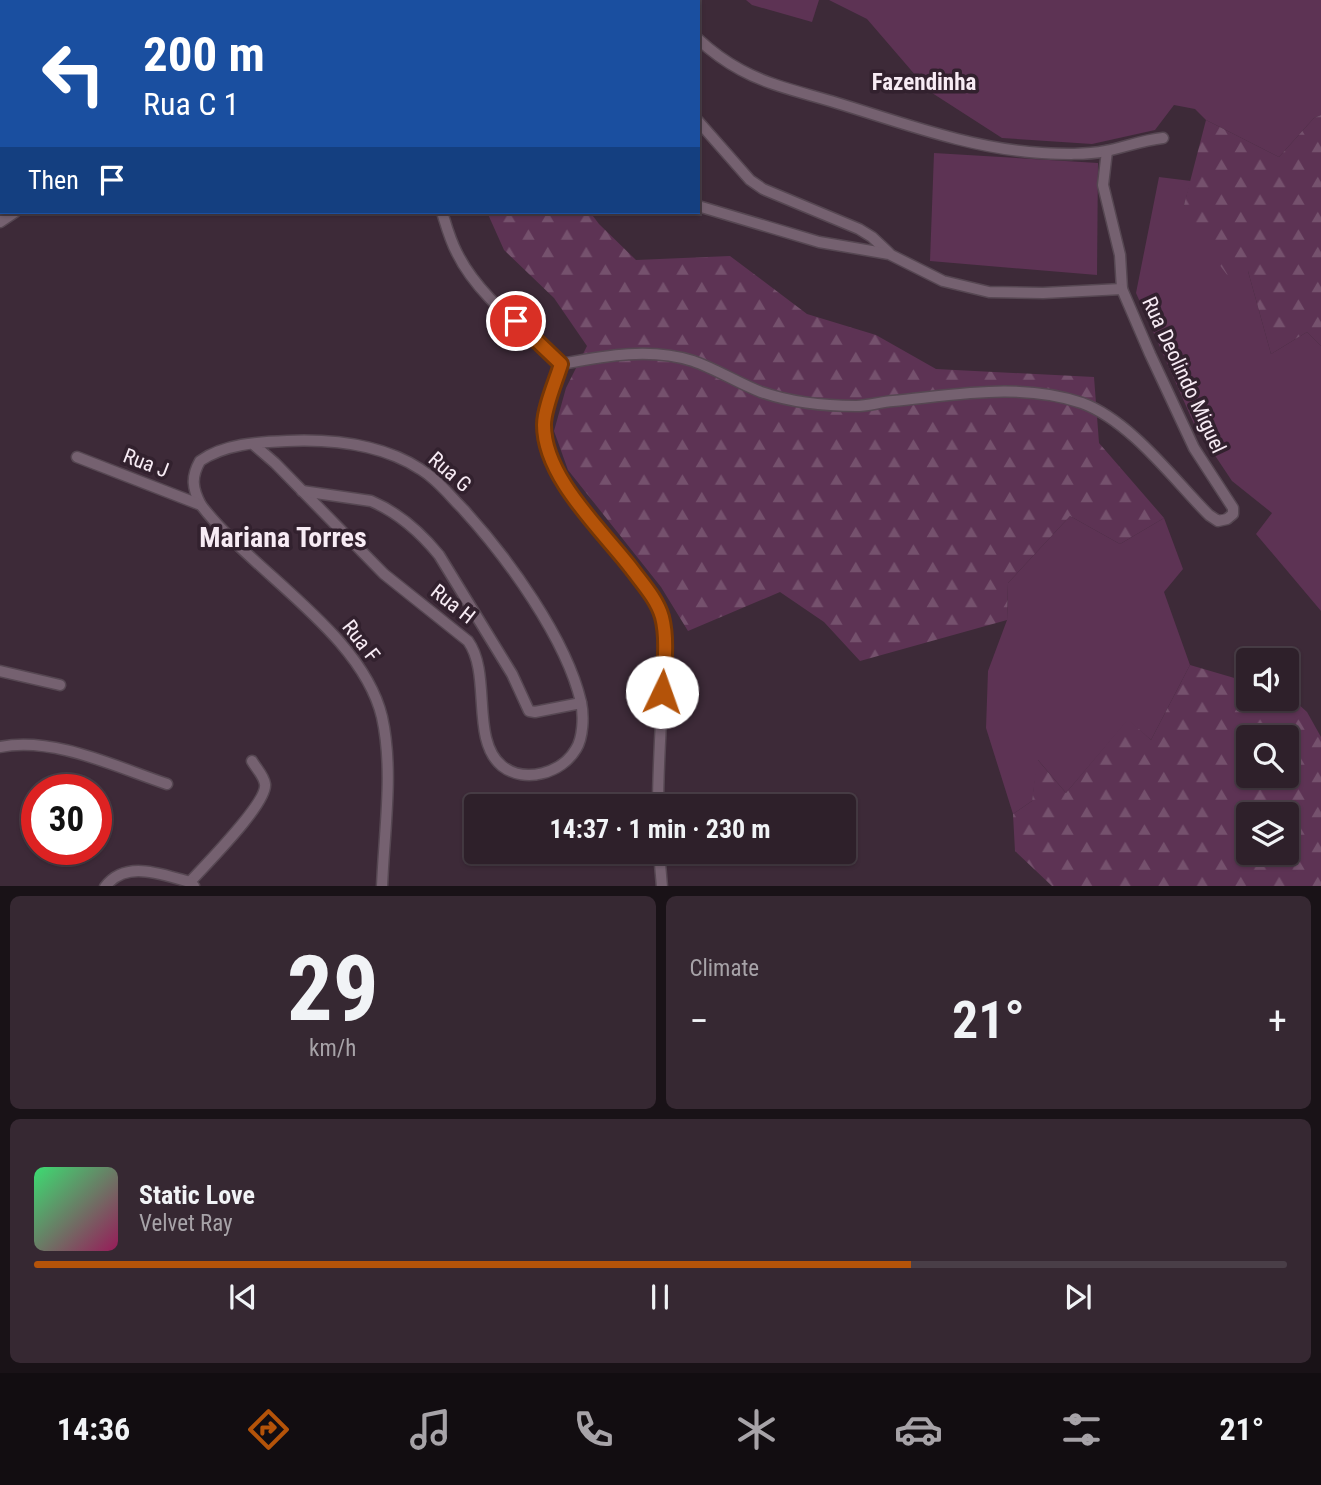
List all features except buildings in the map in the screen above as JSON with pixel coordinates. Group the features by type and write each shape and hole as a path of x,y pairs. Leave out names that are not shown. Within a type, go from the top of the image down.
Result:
{"street":[{"path":"700,41 742,71 775,84 933,132 1003,148 1041,153 1079,153 1163,138"},
{"path":"700,123 750,180 763,189 859,229 890,254"},
{"path":"1107,150 1103,185 1120,255 1122,289"},
{"name":"Rua Deolindo Miguel","path":"561,364 608,355 650,354 692,361 762,392 813,403 857,406 1013,391 1058,395 1086,404 1113,420 1155,456 1202,509 1218,521 1233,514 1233,508 1194,448 1122,289 1043,293 989,292 943,281 890,254 820,242 700,207"},
{"path":"443,214 456,253 467,270 501,308 561,364 544,422 545,442 553,464 579,504 651,594 662,617 664,649 658,794"},
{"name":"Rua G","path":"201,505 194,492 193,482 200,461 223,449 253,444 333,441 372,449 421,469 439,484 483,531 518,576 566,661 581,703"},
{"name":"Rua H","path":"253,444 384,574 468,641 477,656 490,751 502,766 522,775 538,774 555,769 566,761 578,748 582,729 581,703"},
{"name":"Rua J","path":"76,457 201,505"},
{"path":"302,491 371,501 425,538 472,606 512,674 529,711 581,703"},
{"name":"Rua F","path":"201,505 272,578 344,644 373,693 383,719 388,775 382,886"},
{"path":"0,671 60,685"},
{"path":"0,747 36,744 57,748 167,783"},
{"path":"106,886 112,878 134,871 147,871 192,884 263,796 265,783 251,761"},
{"path":"660,864 662,886"}],"green space":[{"path":"746,0 819,0 812,22 752,5"},
{"path":"829,0 1321,0 1321,115 1314,118 1279,157 1206,120 1195,109 1174,105 1155,130 1092,144 1002,138 929,91 867,19"},
{"path":"1321,115 1321,346 1307,332 1271,354 1248,271 1231,280 1200,239 1184,205 1206,120 1279,157 1314,118"},
{"path":"934,153 1098,163 1097,275 930,261"},
{"path":"1159,177 1191,181 1184,205 1248,271 1271,354 1307,332 1321,346 1321,611 1256,534 1272,513 1232,481 1194,424 1136,293"},
{"path":"488,214 592,214 636,260 730,256 807,314 876,335 936,369 1094,377 1099,443 1164,518 1120,544 1070,516 1008,583 1007,620 860,661 824,622 780,592 688,631 661,587 568,470 554,431 566,388 587,346 554,298 504,250"},
{"path":"1070,516 1120,544 1164,518 1183,569 1164,592 1190,665 1151,740 1128,720 1066,793 1038,760 1032,801 1013,814 986,728 988,671 1007,620 1008,583"},
{"path":"1190,665 1236,678 1236,711 1299,711 1299,705 1307,712 1321,737 1321,886 1052,886 1015,851 1013,814 1032,801 1037,759 1066,793 1128,719 1151,740"}],"district":[{"name":"Fazendinha","path":"924,82"},
{"name":"Mariana Torres","path":"283,537"}],"route":[{"path":"516,321 561,364 544,422 545,442 553,464 579,504 651,594 662,617 662,692"}]}
